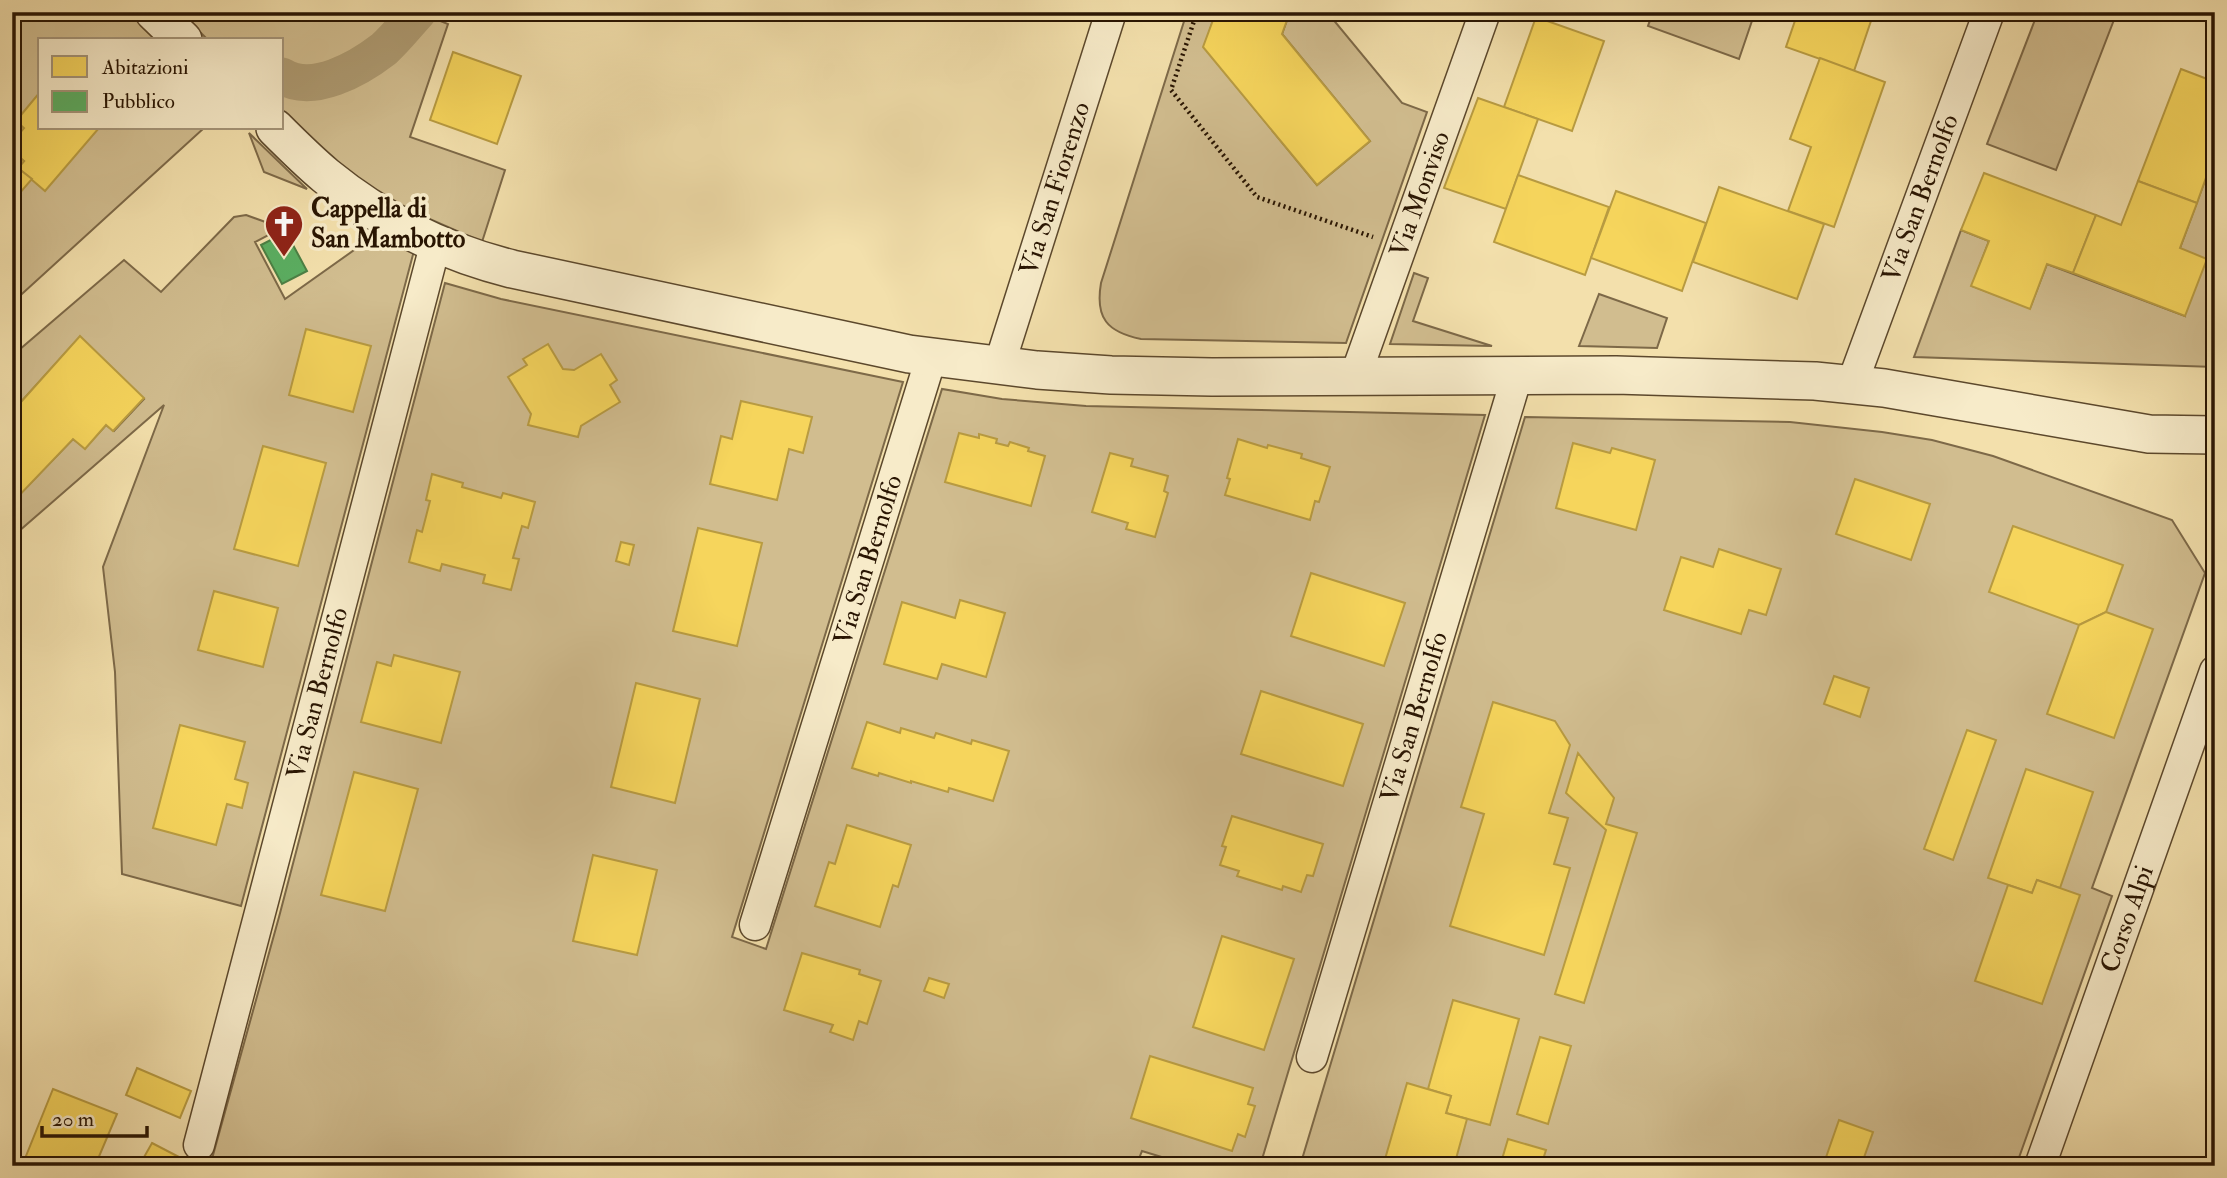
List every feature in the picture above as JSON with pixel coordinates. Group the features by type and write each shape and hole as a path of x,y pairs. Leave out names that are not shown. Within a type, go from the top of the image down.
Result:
{"street":[{"path":"154,12 181,38"},
{"name":"Via San Fiorenzo","path":"999,366 1111,12"},
{"name":"Via Monviso","path":"1355,377 1485,12"},
{"name":"Via San Bernolfo","path":"1852,384 1989,12"},
{"path":"277,130 324,174 367,206 400,226 473,258 512,269 931,358 1111,376 1616,376 1852,384 1991,405 2149,434 2215,458"},
{"name":"Via San Bernolfo","path":"199,1145 436,242"},
{"name":"Via San Bernolfo","path":"755,925 931,358"},
{"name":"Via San Bernolfo","path":"1312,1057 1517,376"},
{"path":"2149,434 2215,435"},
{"name":"Corso Alpi","path":"2040,1166 2215,671"}],"path":[{"path":"1197,12 1171,90 1257,197 1401,247"}],"shaded area":[{"path":"12,12 135,12 162,38 38,38 38,130 202,130 12,303"},
{"path":"180,12 418,12 448,24 410,137 505,170 482,242 400,206 354,179 284,115 284,38 206,38"},
{"path":"1187,12 1216,12 1204,47 1317,185 1370,141 1282,34 1290,12 1327,12 1402,103 1427,112 1346,343 1141,339 1112,327 1102,314 1101,283"},
{"path":"1653,12 1755,12 1739,59 1648,26"},
{"path":"2038,12 2117,12 2056,170 1987,144"},
{"path":"249,133 307,189 264,172"},
{"path":"2207,175 2215,179 2215,367 1914,357 1961,230 1989,241 1972,286 2030,308 2047,264 2185,316 2180,248"},
{"path":"246,215 282,228 255,242 285,299 381,231 415,247 241,906 122,874 115,672 103,567 164,405 18,532 12,543 12,502 73,439 85,448 106,425 114,431 144,399 80,337 12,412 12,356 124,260 161,292 234,217"},
{"path":"1414,273 1428,278 1413,321 1492,346 1390,344"},
{"path":"445,283 501,299 903,382 732,937 766,949 942,389 1002,399 1086,406 1485,415 1260,1166 1191,1166 1142,1151 1136,1166 210,1166 279,917"},
{"path":"1599,294 1667,318 1657,348 1579,346"},
{"path":"1525,417 1790,422 1882,432 1932,440 1993,456 2172,520 2205,573 2092,888 2112,896 2016,1166 1300,1166"}],"building: Abitazioni":[{"path":"1216,12 1290,12 1282,34 1370,141 1317,185 1203,47"},
{"path":"1798,12 1874,12 1854,71 1786,47"},
{"path":"1536,17 1604,41 1572,131 1504,107"},
{"path":"453,52 521,76 497,144 430,120"},
{"path":"1820,58 1885,82 1834,227 1788,211 1811,147 1790,139"},
{"path":"2181,69 2215,82 2215,179 2207,175 2197,203 2138,181"},
{"path":"38,94 38,130 97,130 45,191 18,168 24,161 12,151 12,142 24,128 16,121"},
{"path":"1478,98 1538,119 1506,209 1444,188"},
{"path":"12,151 24,161 18,168 32,179 12,202"},
{"path":"1984,173 2096,215 2073,273 2047,264 2030,309 1971,286 1989,241 1961,230"},
{"path":"1518,175 1609,207 1585,275 1494,242"},
{"path":"2138,181 2197,203 2180,248 2207,259 2185,316 2073,273 2096,215 2121,225"},
{"path":"1719,187 1824,224 1797,299 1693,262"},
{"path":"1616,191 1706,223 1682,291 1591,258"},
{"path":"306,329 371,346 353,412 289,395"},
{"path":"80,336 144,398 113,431 106,425 85,449 73,439 12,503 12,412"},
{"path":"548,344 563,369 574,370 601,354 617,380 610,385 620,402 581,426 578,437 528,425 531,414 508,377 527,365 523,359"},
{"path":"741,401 812,417 803,453 789,449 777,500 710,484 721,436 732,439"},
{"path":"959,433 979,438 979,434 997,439 996,443 1008,446 1010,442 1045,456 1031,506 945,482"},
{"path":"1238,439 1267,448 1268,445 1302,454 1301,458 1330,467 1310,520 1225,495"},
{"path":"1573,443 1610,453 1612,448 1655,460 1636,530 1556,508"},
{"path":"263,446 326,463 298,566 234,549"},
{"path":"1110,453 1133,459 1131,466 1168,476 1164,491 1168,493 1155,537 1126,529 1128,523 1092,512"},
{"path":"432,474 463,483 462,487 501,498 503,493 535,502 528,528 522,526 513,558 519,559 511,590 483,583 485,575 442,564 440,571 409,562 417,530 422,532 430,501 426,500"},
{"path":"1855,479 1930,504 1911,560 1836,534"},
{"path":"2013,526 2123,565 2106,612 2079,625 1989,592"},
{"path":"698,528 762,543 737,646 673,631"},
{"path":"621,542 634,545 629,565 616,561"},
{"path":"1719,549 1781,569 1766,615 1749,610 1741,634 1664,610 1681,557 1713,567"},
{"path":"1311,573 1405,603 1384,666 1291,636"},
{"path":"214,591 278,608 263,667 198,650"},
{"path":"960,600 1005,613 986,677 942,664 937,679 884,664 902,602 955,618"},
{"path":"2106,612 2153,629 2114,738 2047,714 2079,625"},
{"path":"394,655 460,672 441,743 361,722 377,662 391,666"},
{"path":"1834,676 1869,688 1860,717 1824,704"},
{"path":"636,683 700,699 675,803 611,787"},
{"path":"1261,691 1363,724 1343,786 1241,754"},
{"path":"1493,702 1555,721 1570,745 1549,813 1568,818 1554,864 1570,868 1544,955 1450,926 1484,814 1461,807"},
{"path":"867,722 900,733 901,728 934,738 936,733 971,744 972,740 1009,751 993,801 949,788 948,792 852,768"},
{"path":"180,725 245,742 235,779 248,783 242,808 227,804 216,845 153,828"},
{"path":"1967,730 1996,740 1953,860 1924,849"},
{"path":"1578,753 1614,798 1606,824 1637,833 1584,1003 1555,994 1606,830 1566,793"},
{"path":"2026,769 2093,792 2060,888 2037,880 2032,893 1988,878"},
{"path":"354,772 418,789 385,911 321,895"},
{"path":"1232,816 1323,844 1313,876 1307,875 1301,892 1283,886 1282,890 1237,876 1239,871 1220,865 1226,847 1222,846"},
{"path":"847,825 911,845 898,887 893,885 880,927 815,906 829,862 835,864"},
{"path":"593,855 657,870 637,955 573,941"},
{"path":"2037,880 2080,895 2042,1004 1975,981 2008,885 2032,893"},
{"path":"1222,936 1294,959 1264,1050 1193,1027"},
{"path":"802,953 860,970 859,974 881,981 867,1024 859,1021 853,1040 830,1032 833,1025 784,1010"},
{"path":"929,978 949,984 944,998 924,991"},
{"path":"1453,1000 1519,1019 1490,1125 1446,1113 1451,1096 1428,1089"},
{"path":"1540,1037 1571,1046 1548,1124 1517,1114"},
{"path":"1150,1056 1253,1088 1248,1104 1255,1106 1245,1137 1238,1134 1232,1151 1131,1118"},
{"path":"137,1068 191,1091 180,1118 126,1095"},
{"path":"1407,1083 1451,1096 1446,1113 1467,1119 1454,1166 1383,1166"},
{"path":"53,1089 117,1114 95,1166 22,1166"},
{"path":"1839,1120 1873,1132 1861,1166 1823,1166"},
{"path":"1508,1139 1546,1150 1541,1166 1500,1166"},
{"path":"152,1143 179,1157 174,1166 139,1166"}],"building: Pubblico":[{"name":"Cappella di San Mambotto","path":"286,232 307,271 282,284 261,245"}],"waterway":[{"path":"284,77 307,83 335,77 348,71 384,49 418,12"}],"place":[{"name":"Cappella di San Mambotto","path":"284,258"}]}
